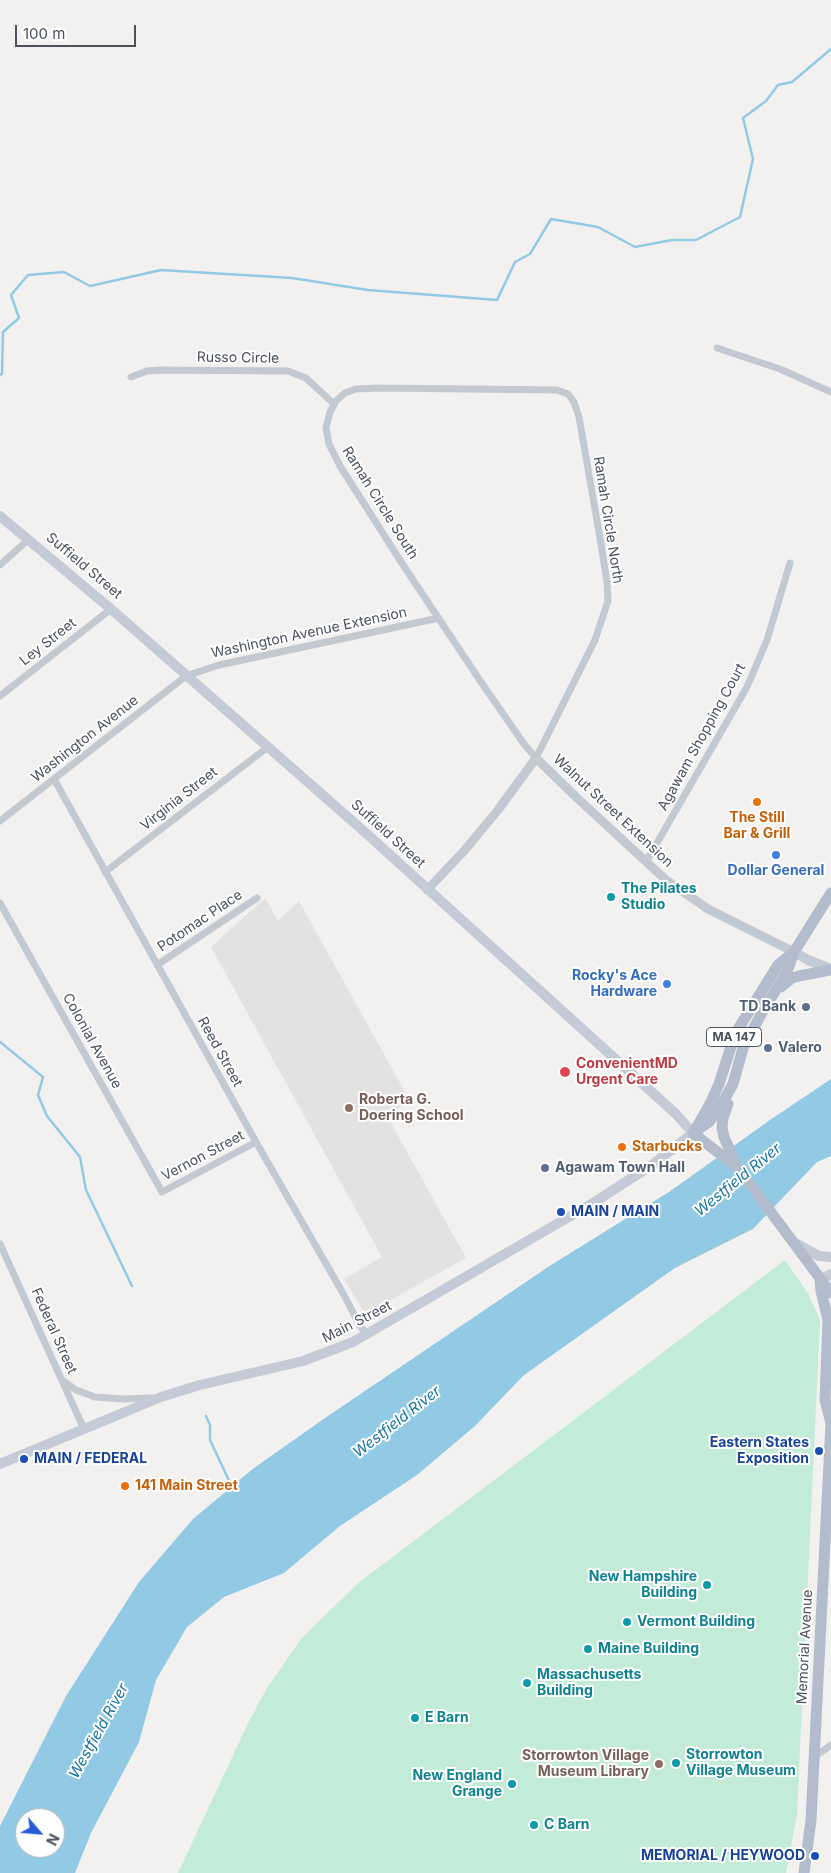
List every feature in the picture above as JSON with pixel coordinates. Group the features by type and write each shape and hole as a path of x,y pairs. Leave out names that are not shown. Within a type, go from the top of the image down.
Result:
{"main road":[{"name":"Suffield Street","path":"0,516 111,609 268,747 676,1114 693,1133 738,1168 748,1183"},
{"name":"MA 147","path":"738,1168 722,1128 723,1118 743,1048 787,972 794,952 831,893"},
{"name":"MA 147","path":"693,1133 719,1084 735,1034 778,965 794,952"},
{"path":"794,952 831,970"},
{"path":"776,991 792,978 831,970"},
{"path":"693,1133 709,1122 733,1084"},
{"name":"Main Street","path":"0,1464 161,1397 303,1361 336,1349 367,1334 593,1203 665,1156 693,1133"},
{"name":"Memorial Avenue","path":"748,1183 831,1294"},
{"path":"793,1242 819,1256 831,1257"},
{"path":"820,1280 831,1274"},
{"name":"Memorial Avenue","path":"804,1873 810,1832 831,1422 825,1400 828,1320 820,1280"}],"street":[{"path":"717,348 780,369 831,392"},
{"name":"Russo Circle","path":"131,377 147,371 160,370 288,371 306,378 334,404"},
{"name":"Ramah Circle North","path":"334,404 345,393 356,388 557,390 568,394 574,402 579,417 600,538 608,601 595,640 536,758"},
{"name":"Ramah Circle South","path":"334,404 326,428 329,444 340,466 439,618 524,744 536,758"},
{"path":"0,565 29,539"},
{"name":"Agawam Shopping Court","path":"646,862 747,687 766,640 790,563"},
{"name":"Ley Street","path":"0,696 111,609"},
{"name":"Washington Avenue Extension","path":"186,676 219,665 439,618"},
{"name":"Washington Avenue","path":"0,821 186,676"},
{"name":"Virginia Street","path":"105,872 268,747"},
{"name":"Walnut Street Extension","path":"427,890 464,851 504,803 536,758 666,880 708,909 794,952"},
{"name":"Reed Street","path":"54,779 256,1142 360,1326 367,1334"},
{"name":"Potomac Place","path":"157,965 257,898"},
{"name":"Colonial Avenue","path":"0,903 162,1192"},
{"name":"Vernon Street","path":"162,1192 256,1142"},
{"name":"Federal Street","path":"0,1244 84,1428"},
{"path":"62,1380 76,1390 95,1396 123,1399 161,1397"},
{"path":"814,1757 831,1745"}],"shaded area":[{"name":"Roberta G. Doering School","path":"265,898 278,921 299,901 410,1101 387,1116 466,1258 369,1312 365,1312 362,1309 344,1279 382,1257 211,947"}],"green space":[{"path":"785,1260 809,1295 820,1320 797,1814 786,1873 178,1873 248,1723 267,1688 301,1639 357,1584"}],"water":[{"name":"Westfield River","path":"831,1079 831,1156 817,1162 753,1229 675,1268 524,1375 475,1426 417,1475 340,1526 284,1573 224,1597 187,1627 156,1680 139,1742 91,1833 75,1873 0,1873 0,1826 66,1696 139,1582 193,1519 254,1468 325,1418 551,1265 669,1192"}],"waterway":[{"path":"0,375 2,374 3,332 19,318 11,295 28,275 64,272 90,286 161,270 292,278 368,290 497,300 515,262 530,254 551,219 598,227 635,247 672,240 696,240 740,217 753,159 743,118 766,101 778,85 792,82 831,49"},
{"path":"0,1042 43,1077 38,1095 47,1116 80,1157 86,1190 132,1286"},
{"path":"206,1416 210,1425 210,1440 233,1489"}],"place":[{"name":"The Still Bar & Grill","path":"757,802"},
{"name":"Dollar General","path":"776,855"},
{"name":"The Pilates Studio","path":"611,897"},
{"name":"Rocky's Ace Hardware","path":"667,984"},
{"name":"TD Bank","path":"806,1007"},
{"name":"Valero","path":"768,1048"},
{"name":"ConvenientMD Urgent Care","path":"565,1072"},
{"name":"Roberta G. Doering School","path":"349,1108"},
{"name":"Starbucks","path":"622,1147"},
{"name":"Agawam Town Hall","path":"545,1168"},
{"name":"MAIN / MAIN","path":"561,1212"},
{"name":"Eastern States Exposition","path":"819,1451"},
{"name":"MAIN / FEDERAL","path":"24,1459"},
{"name":"141 Main Street","path":"125,1486"},
{"name":"New Hampshire Building","path":"707,1585"},
{"name":"Vermont Building","path":"627,1622"},
{"name":"Maine Building","path":"588,1649"},
{"name":"Massachusetts Building","path":"527,1683"},
{"name":"E Barn","path":"415,1718"},
{"name":"Storrowton Village Museum","path":"676,1763"},
{"name":"Storrowton Village Museum Library","path":"659,1764"},
{"name":"New England Grange","path":"512,1784"},
{"name":"C Barn","path":"534,1825"},
{"name":"MEMORIAL / HEYWOOD","path":"815,1856"}]}
